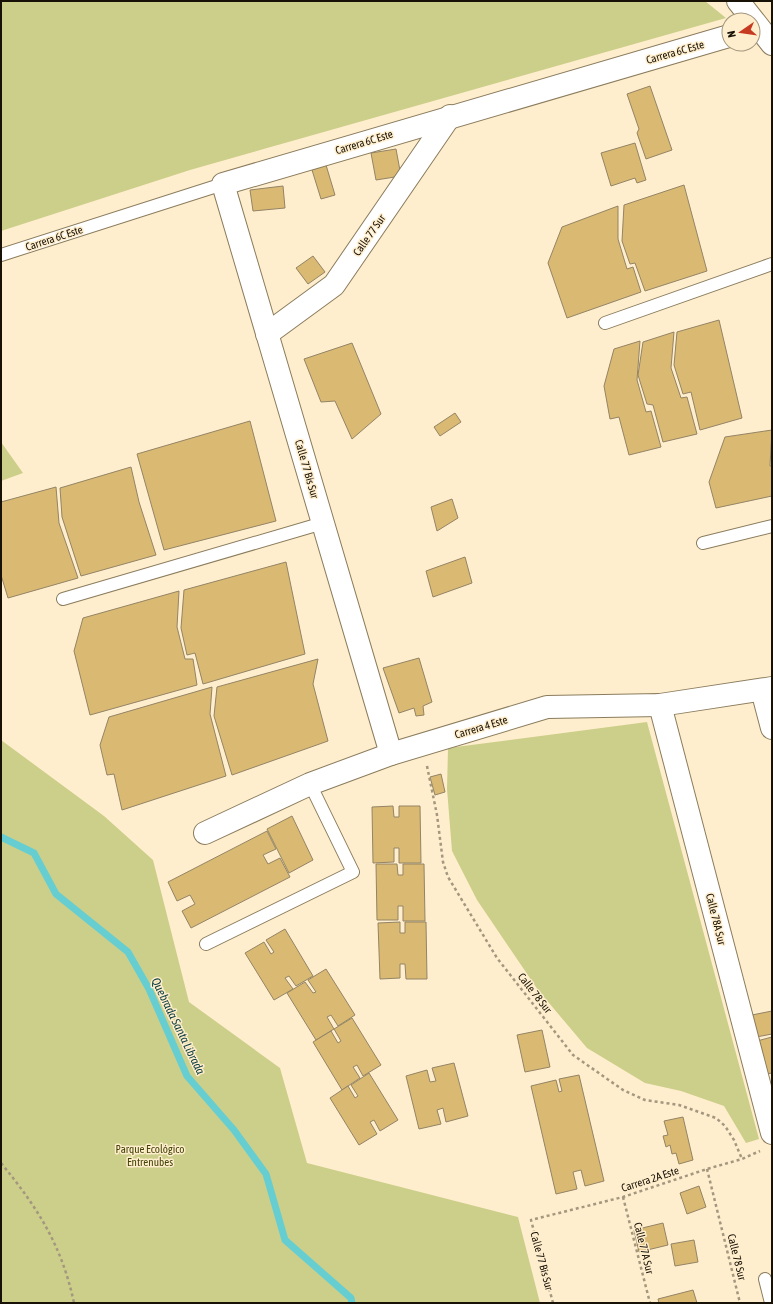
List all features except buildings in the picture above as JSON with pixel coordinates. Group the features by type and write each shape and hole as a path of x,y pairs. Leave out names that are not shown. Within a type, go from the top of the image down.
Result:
{"street":[{"path":"738,1 746,12"},
{"path":"761,32 772,44"},
{"name":"Carrera 6C Este","path":"223,184 450,116 721,38"},
{"name":"Calle 77 Sur","path":"268,334 334,285 450,116"},
{"name":"Calle 77 Bis Sur","path":"223,184 391,754"},
{"path":"767,689 772,728"},
{"name":"Carrera 4 Este","path":"205,833 310,784 391,754 547,707 660,705 767,689"},
{"name":"Calle 78A Sur","path":"660,705 765,1083 767,1142"}],"lane":[{"name":"Carrera 6C Este","path":"1,255 223,184"},
{"path":"604,323 772,264"},
{"path":"63,599 324,523"},
{"path":"703,543 772,526"},
{"path":"206,944 353,872 310,784"},
{"path":"765,1279 771,1303"}],"path":[{"name":"Calle 78 Sur","path":"423,744 437,815 443,862 448,878 498,958 573,1055 623,1090 645,1100 679,1105 716,1118 725,1126 734,1140 742,1159"},
{"name":"Carrera 2A Este","path":"531,1220 623,1197 707,1168 742,1159 767,1142"},
{"path":"1,1163 39,1212 56,1243 69,1280 74,1303"},
{"name":"Calle 78 Sur","path":"707,1168 740,1303"},
{"name":"Calle 77A Sur","path":"623,1197 650,1303"},
{"name":"Calle 77 Bis Sur","path":"531,1220 553,1303"}],"green space":[{"path":"1,1 705,1 721,14 721,19 190,170 1,231"},
{"path":"1,442 23,473 1,481"},
{"path":"647,722 759,1139 746,1143 724,1106 681,1091 645,1083 587,1048 538,990 477,900 452,851 447,789 448,748"},
{"name":"Parque Ecológico Entrenubes","path":"1,740 104,816 153,860 189,1002 280,1068 307,1163 518,1217 540,1303 1,1303"}],"waterway":[{"name":"Quebrada Santa Librada","path":"1,837 34,853 56,894 128,952 149,989 187,1076 234,1130 266,1174 285,1240 351,1298 352,1303"}]}
